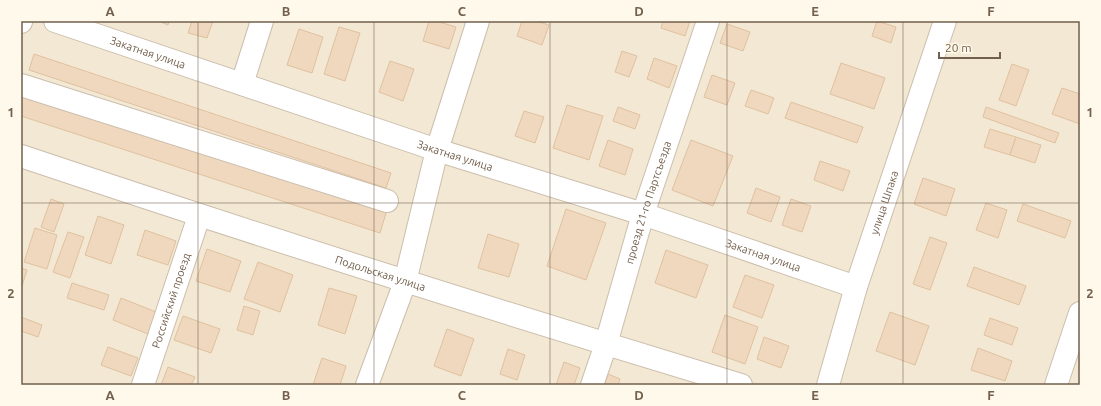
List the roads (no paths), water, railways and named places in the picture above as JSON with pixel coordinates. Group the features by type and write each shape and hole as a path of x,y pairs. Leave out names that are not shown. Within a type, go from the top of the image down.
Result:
{"street":[{"name":"Закатная улица","path":"55,21 437,150 643,214 856,287"},
{"path":"242,84 262,21"},
{"path":"367,385 405,282 437,150 478,21"},
{"name":"проезд 21-го Партсъезда","path":"592,385 606,344 643,214 708,21"},
{"name":"улица Шпака","path":"828,385 856,287 945,21"},
{"path":"21,85 387,202"},
{"name":"Подольская улица","path":"21,156 198,216 405,282 741,385"},
{"name":"Российский проезд","path":"144,385 198,216"},
{"path":"1056,385 1075,346 1080,313"}]}
